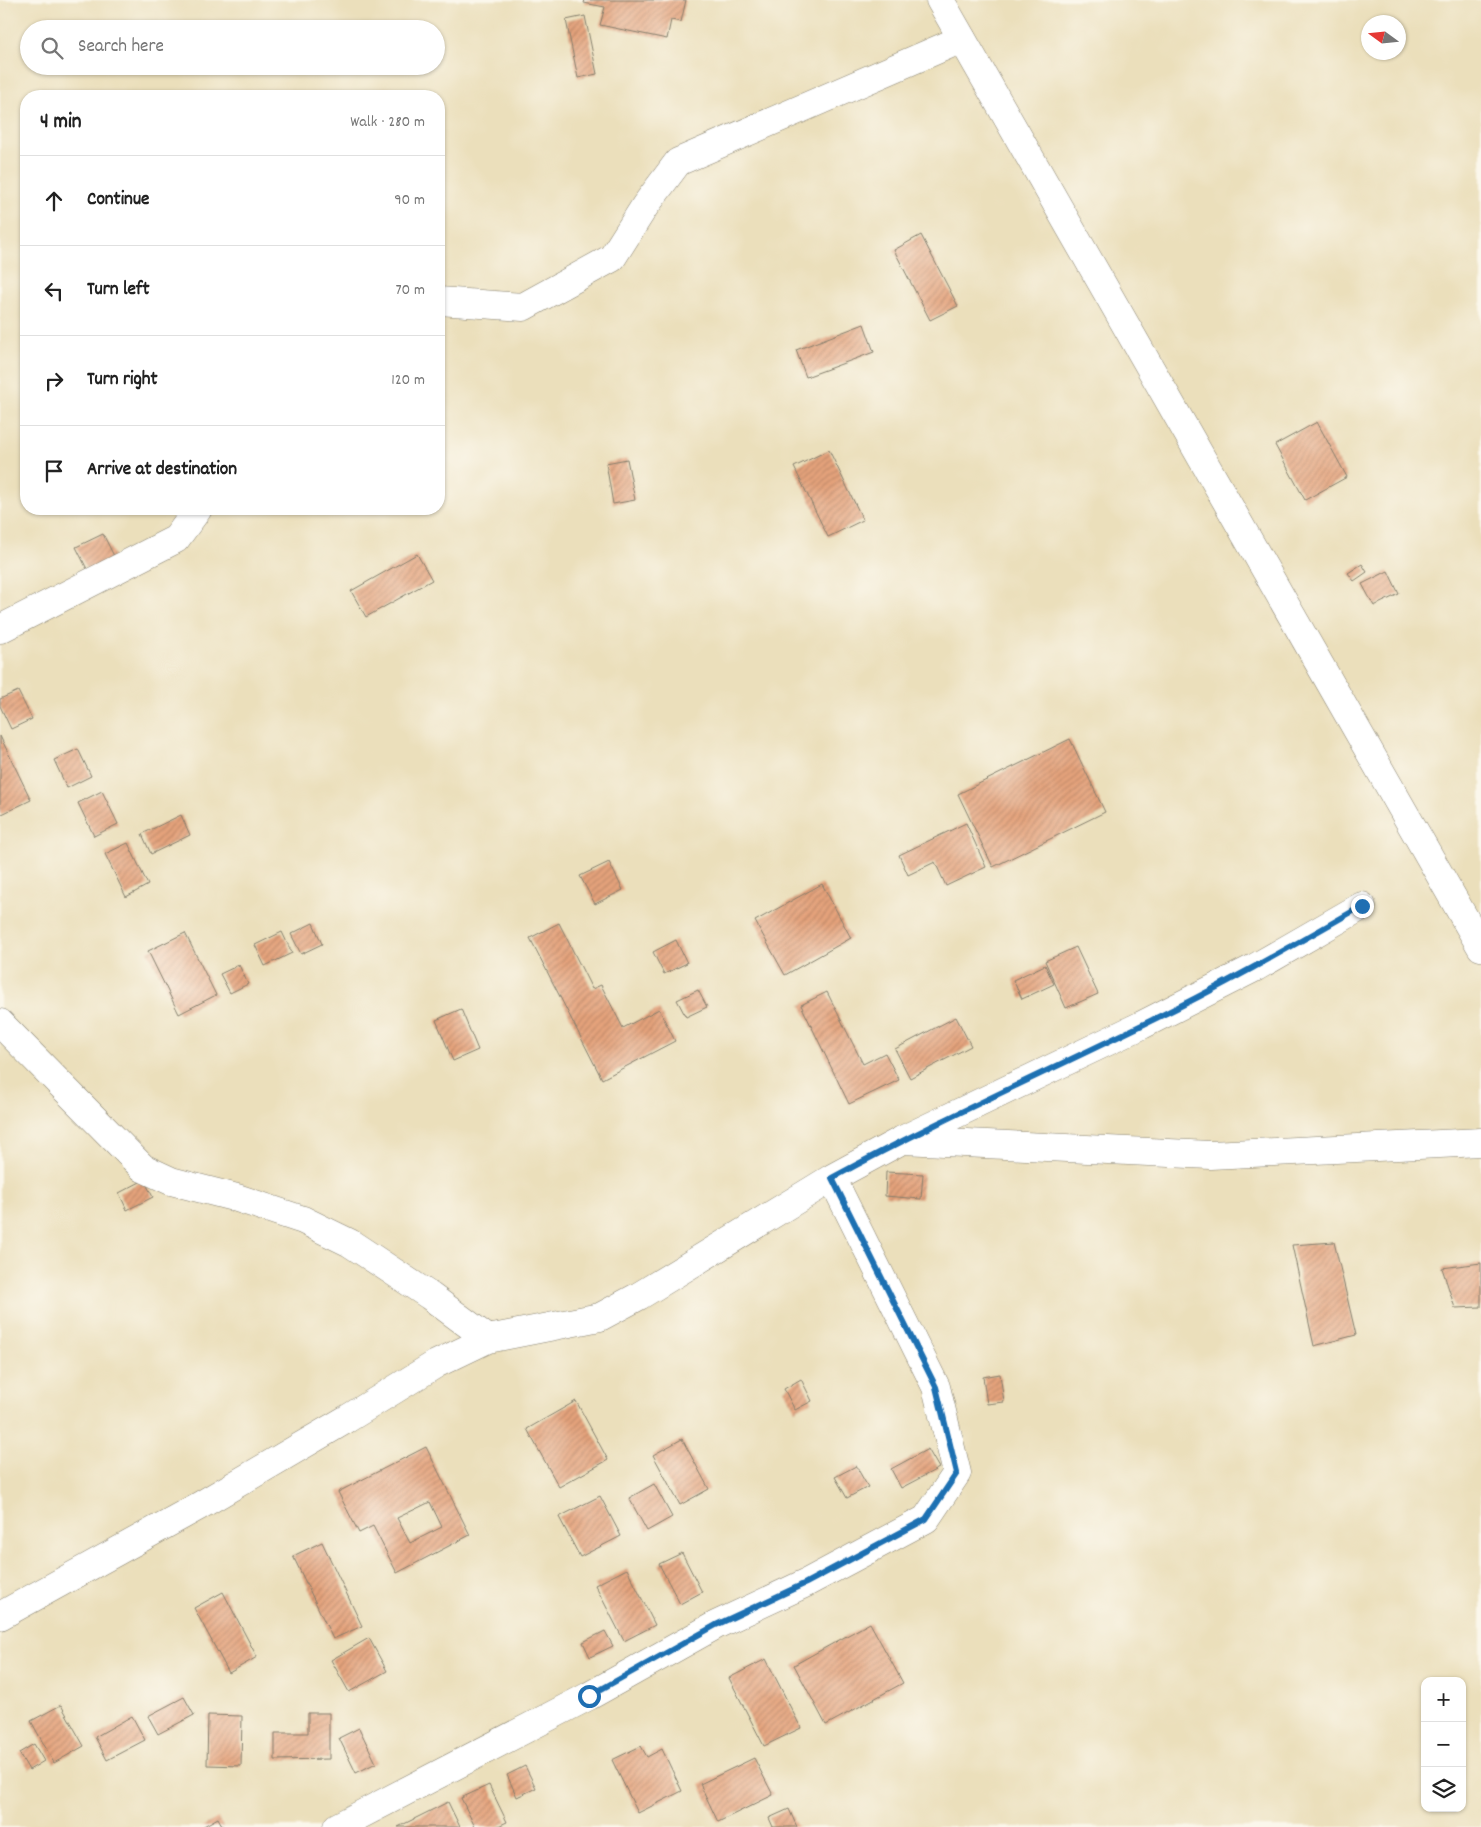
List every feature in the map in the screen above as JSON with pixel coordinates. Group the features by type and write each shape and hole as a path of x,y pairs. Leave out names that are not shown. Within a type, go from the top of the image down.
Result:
{"street":[{"path":"940,0 1481,947"},
{"path":"445,301 523,307 612,258 645,206 678,162 962,39"},
{"path":"0,629 176,539 194,515"},
{"path":"0,1616 199,1506 436,1364 488,1339 600,1317 639,1296 832,1178 902,1140 1160,1016 1256,967 1362,906"},
{"path":"0,1023 144,1168 171,1181 237,1198 304,1220 350,1243 430,1296 488,1339"},
{"path":"902,1140 1210,1155 1481,1142"},
{"path":"337,1827 589,1696 716,1625 806,1583 926,1519 957,1473 936,1387 832,1178"}],"building":[{"path":"585,0 686,0 681,22 671,20 667,39 600,25 605,7 584,3"},
{"path":"585,16 597,74 578,78 566,20"},
{"path":"921,235 958,306 930,320 894,250"},
{"path":"864,324 874,352 806,377 796,350"},
{"path":"1317,422 1347,477 1305,500 1275,445"},
{"path":"829,450 863,520 828,537 794,467"},
{"path":"627,459 635,500 613,504 606,463"},
{"path":"103,534 115,558 88,571 76,547"},
{"path":"417,554 432,580 366,617 351,591"},
{"path":"1362,564 1367,572 1354,581 1348,573"},
{"path":"1388,571 1399,594 1374,606 1362,584"},
{"path":"18,691 32,719 11,729 0,706 0,699"},
{"path":"0,736 31,800 0,815"},
{"path":"1070,739 1105,812 993,867 958,794"},
{"path":"78,749 91,776 67,788 54,760"},
{"path":"102,791 118,824 94,836 78,803"},
{"path":"181,815 190,835 151,854 142,834"},
{"path":"966,823 986,867 946,886 935,862 908,875 899,855"},
{"path":"128,843 148,885 126,897 105,854"},
{"path":"609,862 623,890 595,904 580,876"},
{"path":"822,884 851,938 785,975 755,921"},
{"path":"313,923 322,944 301,954 291,934"},
{"path":"559,923 592,989 601,985 623,1028 659,1009 675,1041 602,1079 530,938"},
{"path":"282,932 292,953 265,966 255,945"},
{"path":"185,933 216,995 179,1014 148,951"},
{"path":"676,940 687,963 664,974 653,952"},
{"path":"1076,947 1098,994 1066,1008 1045,961"},
{"path":"239,965 248,984 230,993 220,974"},
{"path":"1045,965 1054,984 1022,999 1013,980"},
{"path":"698,990 707,1007 686,1017 677,1000"},
{"path":"827,992 863,1064 885,1053 899,1080 849,1104 801,1005"},
{"path":"461,1009 478,1050 453,1061 436,1020"},
{"path":"956,1017 971,1046 910,1078 895,1049"},
{"path":"886,1172 923,1174 921,1199 885,1196"},
{"path":"144,1180 153,1197 127,1210 119,1193"},
{"path":"1334,1242 1356,1335 1314,1346 1292,1245"},
{"path":"1481,1263 1481,1307 1455,1308 1442,1268"},
{"path":"1000,1374 1004,1402 987,1404 983,1377"},
{"path":"801,1379 812,1401 795,1410 784,1389"},
{"path":"576,1401 608,1460 559,1487 527,1429"},
{"path":"682,1439 709,1489 680,1505 653,1455"},
{"path":"426,1447 470,1535 397,1573 373,1526 359,1533 338,1492","holes":["430,1502 442,1527 410,1543 397,1518"]},
{"path":"928,1449 939,1468 901,1488 891,1469"},
{"path":"856,1466 868,1487 847,1498 835,1477"},
{"path":"654,1484 672,1517 647,1531 629,1498"},
{"path":"600,1496 621,1536 580,1557 559,1517"},
{"path":"322,1542 362,1626 333,1639 293,1556"},
{"path":"682,1553 702,1592 680,1604 659,1564"},
{"path":"627,1569 655,1625 624,1641 595,1585"},
{"path":"223,1592 257,1657 229,1673 194,1608"},
{"path":"870,1623 903,1683 826,1725 794,1665"},
{"path":"605,1631 613,1646 590,1657 583,1642"},
{"path":"369,1638 387,1671 349,1692 331,1660"},
{"path":"766,1659 801,1728 764,1746 729,1678"},
{"path":"184,1697 194,1715 158,1734 148,1716"},
{"path":"61,1705 84,1746 54,1763 31,1721"},
{"path":"308,1713 329,1713 329,1759 275,1760 275,1733 308,1733"},
{"path":"208,1715 242,1716 241,1766 207,1765"},
{"path":"132,1716 145,1740 107,1760 95,1737"},
{"path":"359,1728 376,1763 356,1773 339,1738"},
{"path":"34,1744 44,1761 29,1770 19,1753"},
{"path":"641,1746 647,1757 662,1749 682,1791 638,1813 612,1760"},
{"path":"754,1758 773,1795 718,1822 700,1784"},
{"path":"525,1766 536,1788 517,1797 507,1775"},
{"path":"489,1785 507,1822 496,1827 475,1827 461,1798"},
{"path":"448,1802 460,1827 398,1827"},
{"path":"789,1809 797,1827 773,1827 769,1818"},
{"path":"218,1818 223,1827 202,1827"}],"route":[{"path":"589,1696 650,1660 716,1625 806,1583 926,1519 957,1473 936,1387 832,1178 902,1140 1142,1025 1256,967 1362,906"}]}
